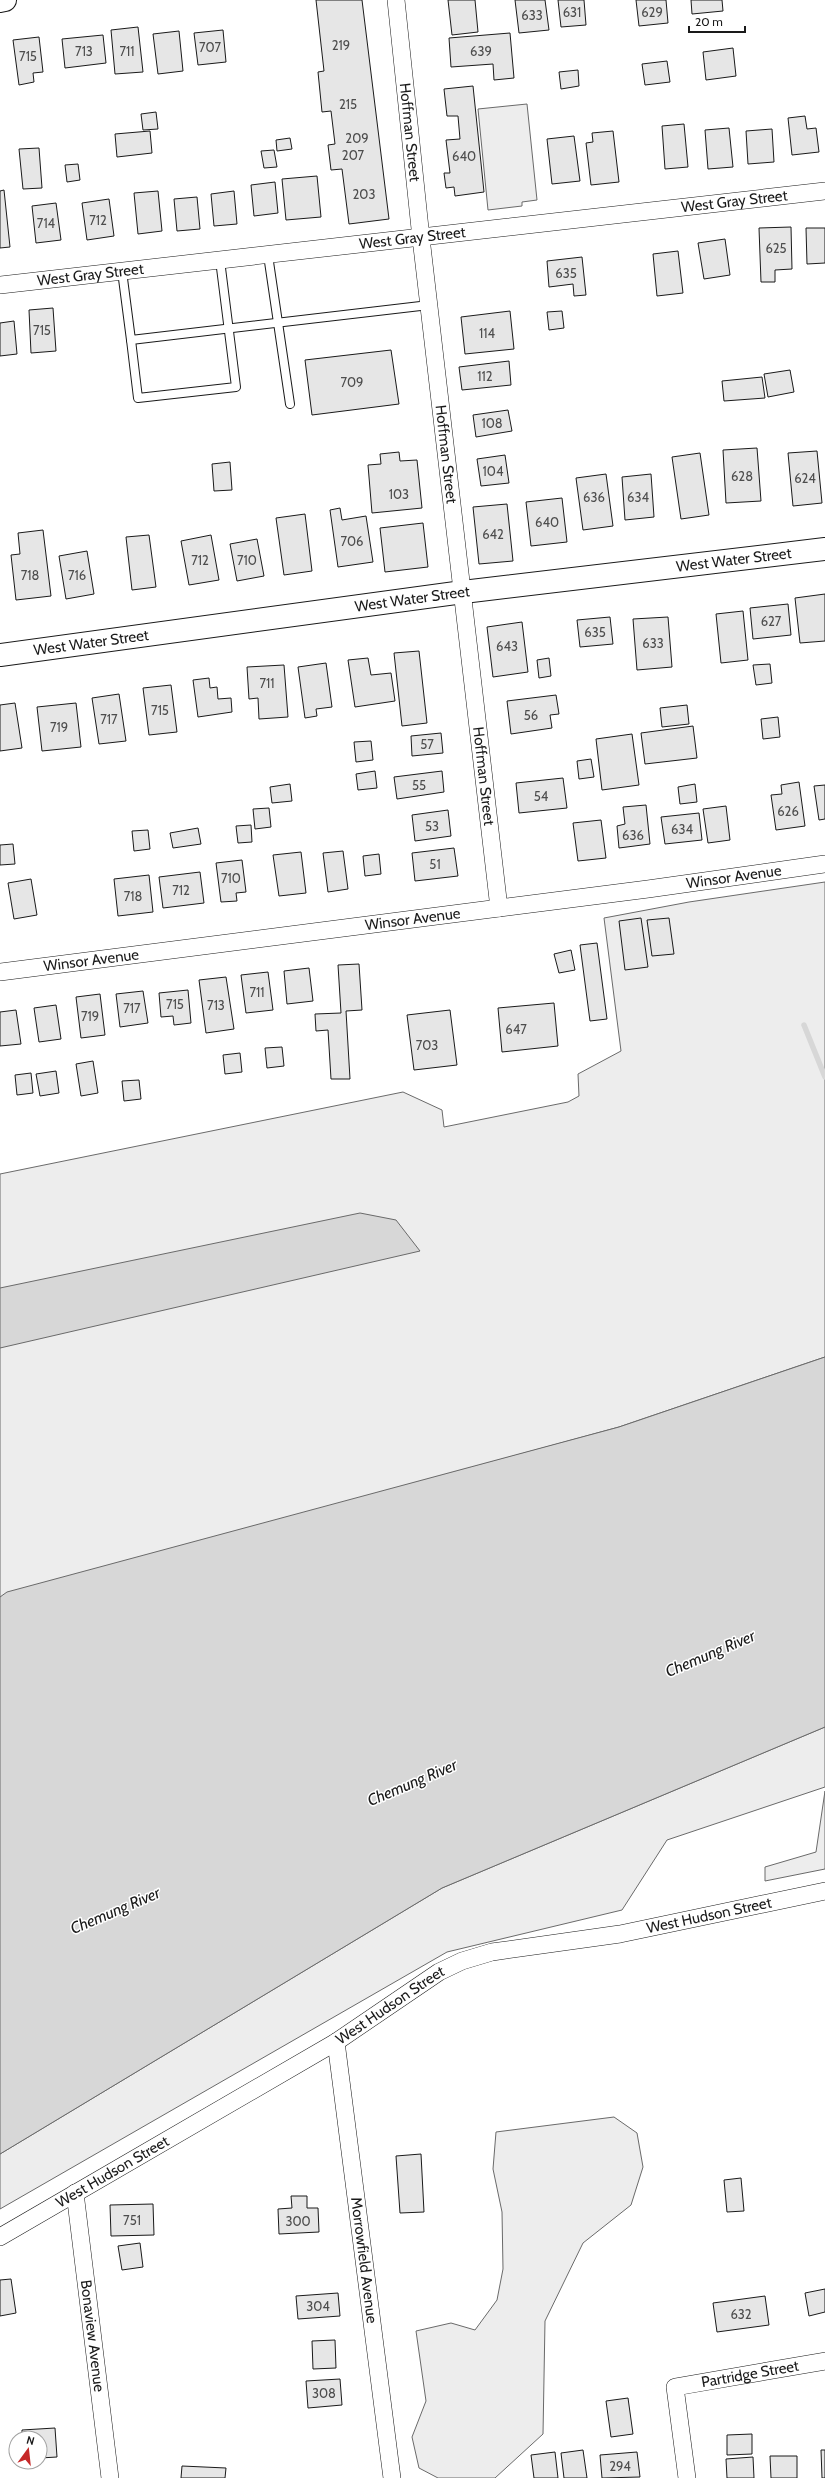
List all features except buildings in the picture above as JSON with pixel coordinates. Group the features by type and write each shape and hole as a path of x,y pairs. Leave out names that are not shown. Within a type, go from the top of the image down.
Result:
{"main road":[{"path":"0,0 5,0"},
{"name":"West Water Street","path":"0,655 463,592 825,549"}],"street":[{"name":"Hoffman Street","path":"396,0 421,238 499,908"},
{"name":"West Gray Street","path":"0,285 825,191"},
{"name":"Winsor Avenue","path":"0,972 499,908 825,864"},
{"name":"West Hudson Street","path":"0,2237 336,2042 439,1972 492,1952 620,1934 825,1891"},
{"name":"Morrowfield Avenue","path":"336,2042 392,2478"},
{"name":"Bonaview Avenue","path":"75,2193 110,2478"},
{"name":"Partridge Street","path":"687,2478 675,2387 825,2361"}],"lane":[{"path":"268,255 290,404"},
{"path":"122,271 138,398 236,387 220,260"},
{"path":"131,340 429,305"}],"shaded area":[{"path":"527,104 537,200 522,202 522,206 488,210 478,109"},
{"path":"825,882 825,1357 619,1427 0,1597 0,1174 403,1092 442,1110 444,1127 568,1102 579,1096 578,1074 621,1051 604,918 689,902"},
{"path":"825,1727 825,1787 667,1840 622,1910 447,1952 0,2209 0,2154 442,1888"},
{"path":"825,1791 825,1869 765,1881 765,1867 816,1852"},
{"path":"614,2117 637,2133 643,2167 631,2205 583,2243 545,2321 543,2434 495,2478 438,2478 419,2468 412,2437 426,2401 416,2331 451,2323 475,2330 497,2300 503,2269 502,2212 493,2169 496,2132"}],"water":[{"path":"360,1213 396,1220 420,1251 0,1348 0,1288"},
{"name":"Chemung River","path":"825,1357 825,1727 442,1888 0,2154 0,1597 7,1592 619,1427"}],"waterway":[{"path":"804,1025 825,1077"}]}
